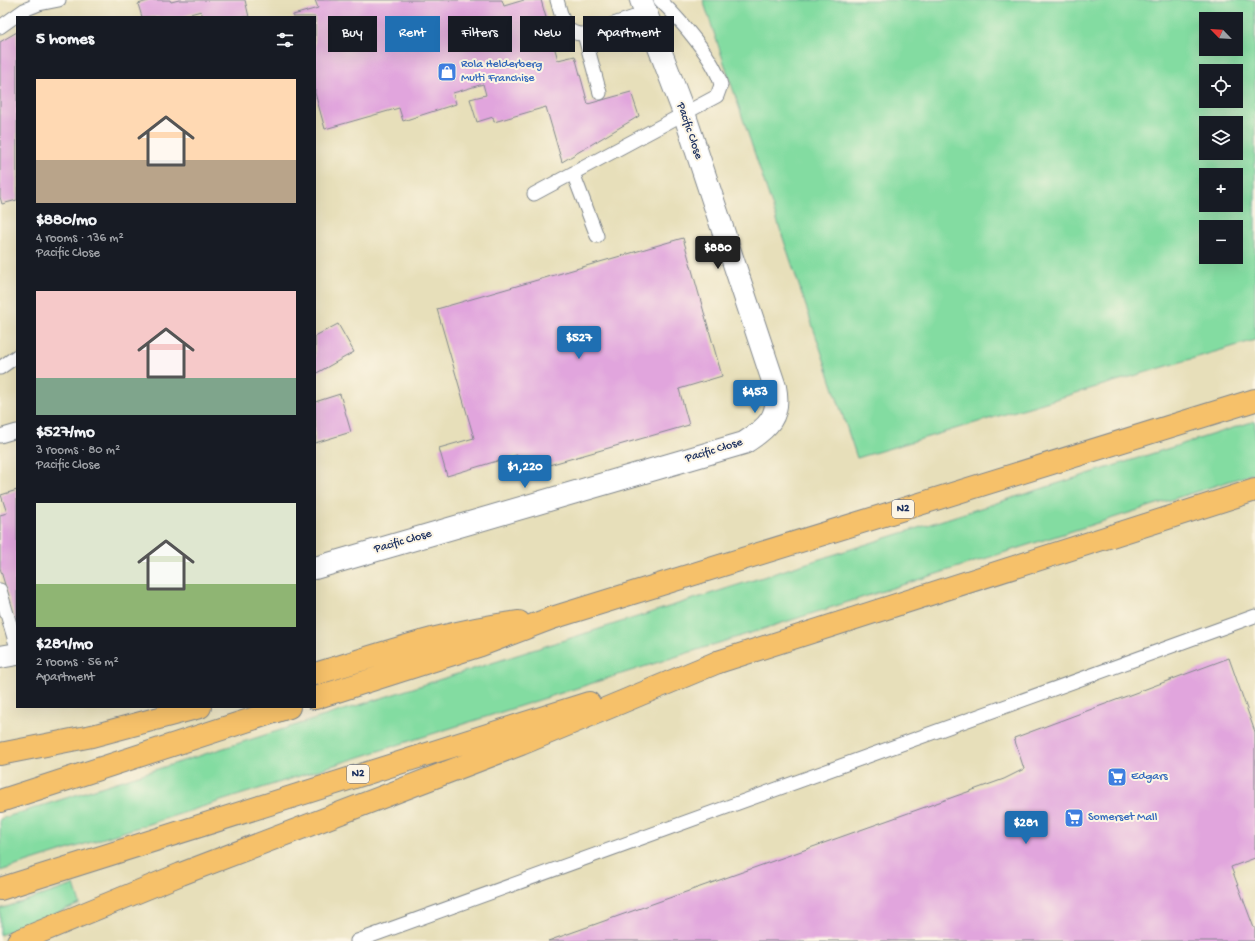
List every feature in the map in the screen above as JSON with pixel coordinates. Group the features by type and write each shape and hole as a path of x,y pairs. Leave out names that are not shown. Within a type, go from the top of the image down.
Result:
{"highway":[{"name":"N2","path":"316,698 481,645 552,618 1255,400"},
{"name":"N2","path":"0,889 257,806 718,662 1255,490"},
{"path":"316,674 490,625 552,618"},
{"path":"18,941 181,874 521,744 718,662"},
{"path":"0,754 92,736 196,708"},
{"path":"0,801 286,708"}],"street":[{"name":"Pacific Close","path":"316,568 744,443 760,433 770,423 776,411 778,399 775,387 649,4"},
{"path":"0,657 16,654"}],"lane":[{"path":"0,27 38,2 59,0"},
{"path":"557,0 565,26 572,32 583,34"},
{"path":"534,194 717,96 721,85 715,68 675,15 649,4 623,16"},
{"path":"589,52 600,93"},
{"path":"573,173 597,236"},
{"path":"0,368 16,357"},
{"path":"0,436 16,431"},
{"path":"0,590 16,645"},
{"path":"357,941 1255,616"}],"green space":[{"path":"703,0 1255,0 1255,340 857,458"},
{"path":"1255,421 1255,473 0,871 0,819"},
{"path":"74,885 80,904 0,935 0,909"}],"building":[{"path":"151,0 170,0 171,2 179,0 245,0 249,16 203,16 201,11 184,16 142,16 138,4"},
{"name":"Rola Helderberg Multi Franchise","path":"315,0 502,0 504,6 524,0 541,0 546,16 520,16 520,52 556,52 558,60 575,56 588,104 631,92 639,116 562,162 546,107 494,122 493,117 477,122 470,99 486,95 483,84 453,93 456,104 403,121 399,108 325,129 316,97 316,16 293,15 318,8"},
{"path":"16,33 16,200 2,204 0,197 0,42"},
{"path":"683,238 722,376 679,389 689,425 521,473 517,455 447,476 439,448 474,438 437,309"},
{"path":"338,324 354,352 316,373 316,335"},
{"path":"340,394 351,432 316,443 316,402"},
{"path":"16,490 16,622 0,568 0,515 7,513 1,495"},
{"name":"Somerset Mall","path":"1229,658 1255,732 1255,858 1231,867 1254,928 1255,927 1255,941 548,941 1004,779 1024,769 1014,738"}],"place":[{"name":"Rola Helderberg Multi Franchise","path":"447,72"},
{"name":"Edgars","path":"1117,777"},
{"name":"Somerset Mall","path":"1074,818"}]}
